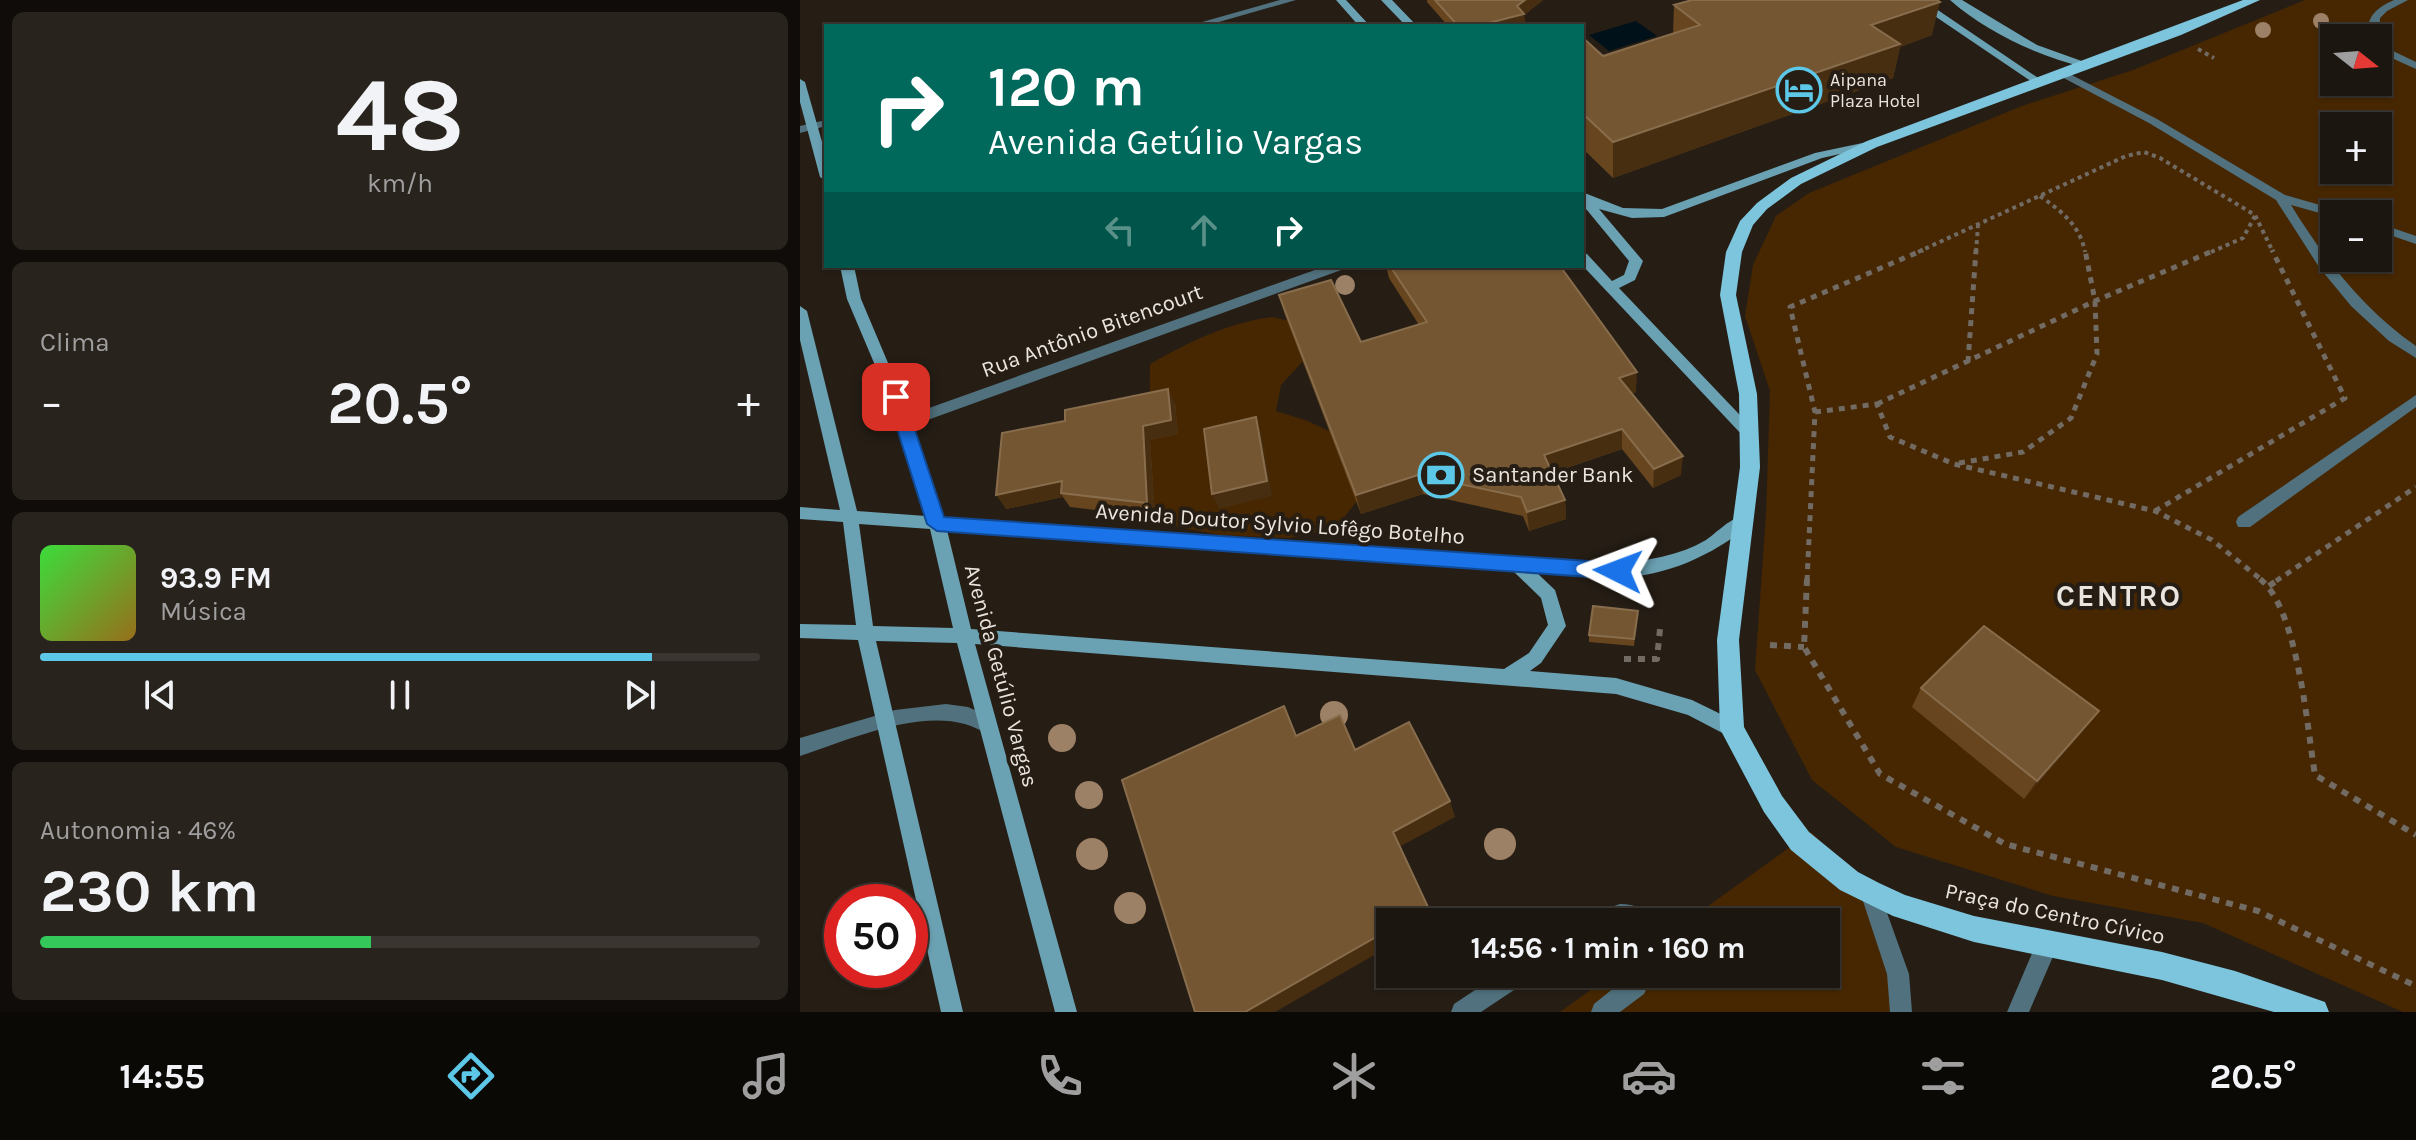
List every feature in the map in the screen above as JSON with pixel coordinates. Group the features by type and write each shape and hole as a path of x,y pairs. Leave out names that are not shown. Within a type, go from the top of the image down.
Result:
{"main road":[{"path":"1341,0 1363,24"},
{"path":"1386,0 1410,24"},
{"path":"1916,0 2039,82"},
{"path":"1955,0 2040,52 2058,60 2085,64"},
{"name":"Praça do Centro Cívico","path":"2254,0 1872,144 1796,181 1762,206 1746,224 1734,252 1728,295 1748,394 1750,467 1728,640 1732,729 1773,804 1800,841 1849,881 1870,892 1902,907 1974,929 2162,966 2314,1012"},
{"path":"800,82 820,125 824,160"},
{"path":"1584,197 1624,214 1646,216 1664,213 1819,155 1872,144"},
{"path":"1584,198 1636,261 1630,277 1613,286"},
{"path":"1584,259 1749,433"},
{"name":"Avenida Getúlio Vargas","path":"847,268 854,299 906,422 937,524 964,636 1066,1012"},
{"path":"800,311 850,516 866,635 952,1012"},
{"name":"Avenida Doutor Sylvio Lofêgo Botelho","path":"800,513 1618,571 1675,563 1712,547 1744,521"},
{"path":"1506,678 1535,658 1557,626 1549,595 1518,566"},
{"path":"800,631 964,636 1616,686 1692,708 1732,729"}],"street":[{"path":"1201,24 1291,0"},
{"path":"2374,24 2379,11 2403,0"},
{"path":"2392,54 2416,66"},
{"path":"2062,73 2153,121 2281,198 2320,209"},
{"path":"800,130 820,125"},
{"path":"2281,198 2314,255 2393,338 2416,353"},
{"path":"2392,232 2416,240"},
{"name":"Rua Antônio Bitencourt","path":"906,422 1333,268"},
{"path":"2244,522 2416,400"},
{"path":"800,747 926,712 974,715 988,725"},
{"path":"1870,892 1898,974 1901,1012"},
{"path":"2018,1012 2047,945"},
{"path":"1462,1012 1497,988"},
{"path":"1602,1012 1633,988"}],"path":[{"path":"2196,48 2214,58"},
{"path":"2155,511 2345,398 2255,215 2160,158 2144,152 2126,156 1978,226 1790,307 1815,412 1804,647 1880,774 2005,844 2258,911 2416,986"},
{"path":"1954,464 2023,452 2071,418 2097,354 2095,301 2083,239 2067,216 2040,196"},
{"path":"1815,412 1877,404 2095,301 2243,238 2255,215"},
{"path":"1968,362 1978,226"},
{"path":"1877,404 1890,437 1954,464 2155,511 2212,540 2269,586 2293,641 2315,775 2416,835"},
{"path":"2269,586 2416,487"},
{"path":"1770,645 1804,647"}],"shaded area":[{"path":"2305,0 2416,0 2416,1012 2403,1012 2203,923 2053,896 1896,847 1812,780 1755,670 1766,515 1770,391 1745,316 1753,265 1776,216 1809,193 2022,106 2133,70"},
{"path":"1636,21 1657,36 1609,51 1589,35"},
{"path":"1272,317 1294,322 1304,360 1281,385 1276,411 1308,421 1339,436 1360,497 1335,529 1289,538 1219,535 1149,521 1150,364 1209,334"},
{"path":"1811,832 1868,888 1906,1012 1560,1012 1593,988 1840,988 1840,908 1705,908"}],"building":[{"path":"1435,0 1525,0 1517,6 1524,14 1485,24 1456,24"},
{"path":"1692,0 1940,2 1871,25 1900,44 1613,142 1584,115 1584,39 1603,56 1700,25 1674,5"},
{"path":"1391,268 1561,268 1637,372 1619,378 1683,456 1654,469 1622,429 1544,455 1565,500 1527,512 1521,497 1418,475 1356,495 1279,295 1331,280 1361,342 1427,322"},
{"path":"1168,389 1171,420 1143,426 1147,503 1061,493 1062,481 996,495 1002,433 1065,421 1065,410"},
{"path":"1256,417 1267,481 1212,494 1204,429"},
{"path":"1593,606 1638,611 1634,639 1589,635"},
{"path":"1984,626 2099,711 2037,781 1921,688"},
{"path":"1284,706 1296,736 1340,715 1355,750 1409,722 1450,801 1393,832 1428,907 1376,908 1376,937 1245,1012 1195,1012 1122,780"}],"place":[{"name":"Aipana Plaza Hotel","path":"1799,90"},
{"name":"Santander Bank","path":"1441,475"}],"district":[{"name":"CENTRO","path":"2119,596"}],"route":[{"path":"896,397 937,524 1618,571"}]}
